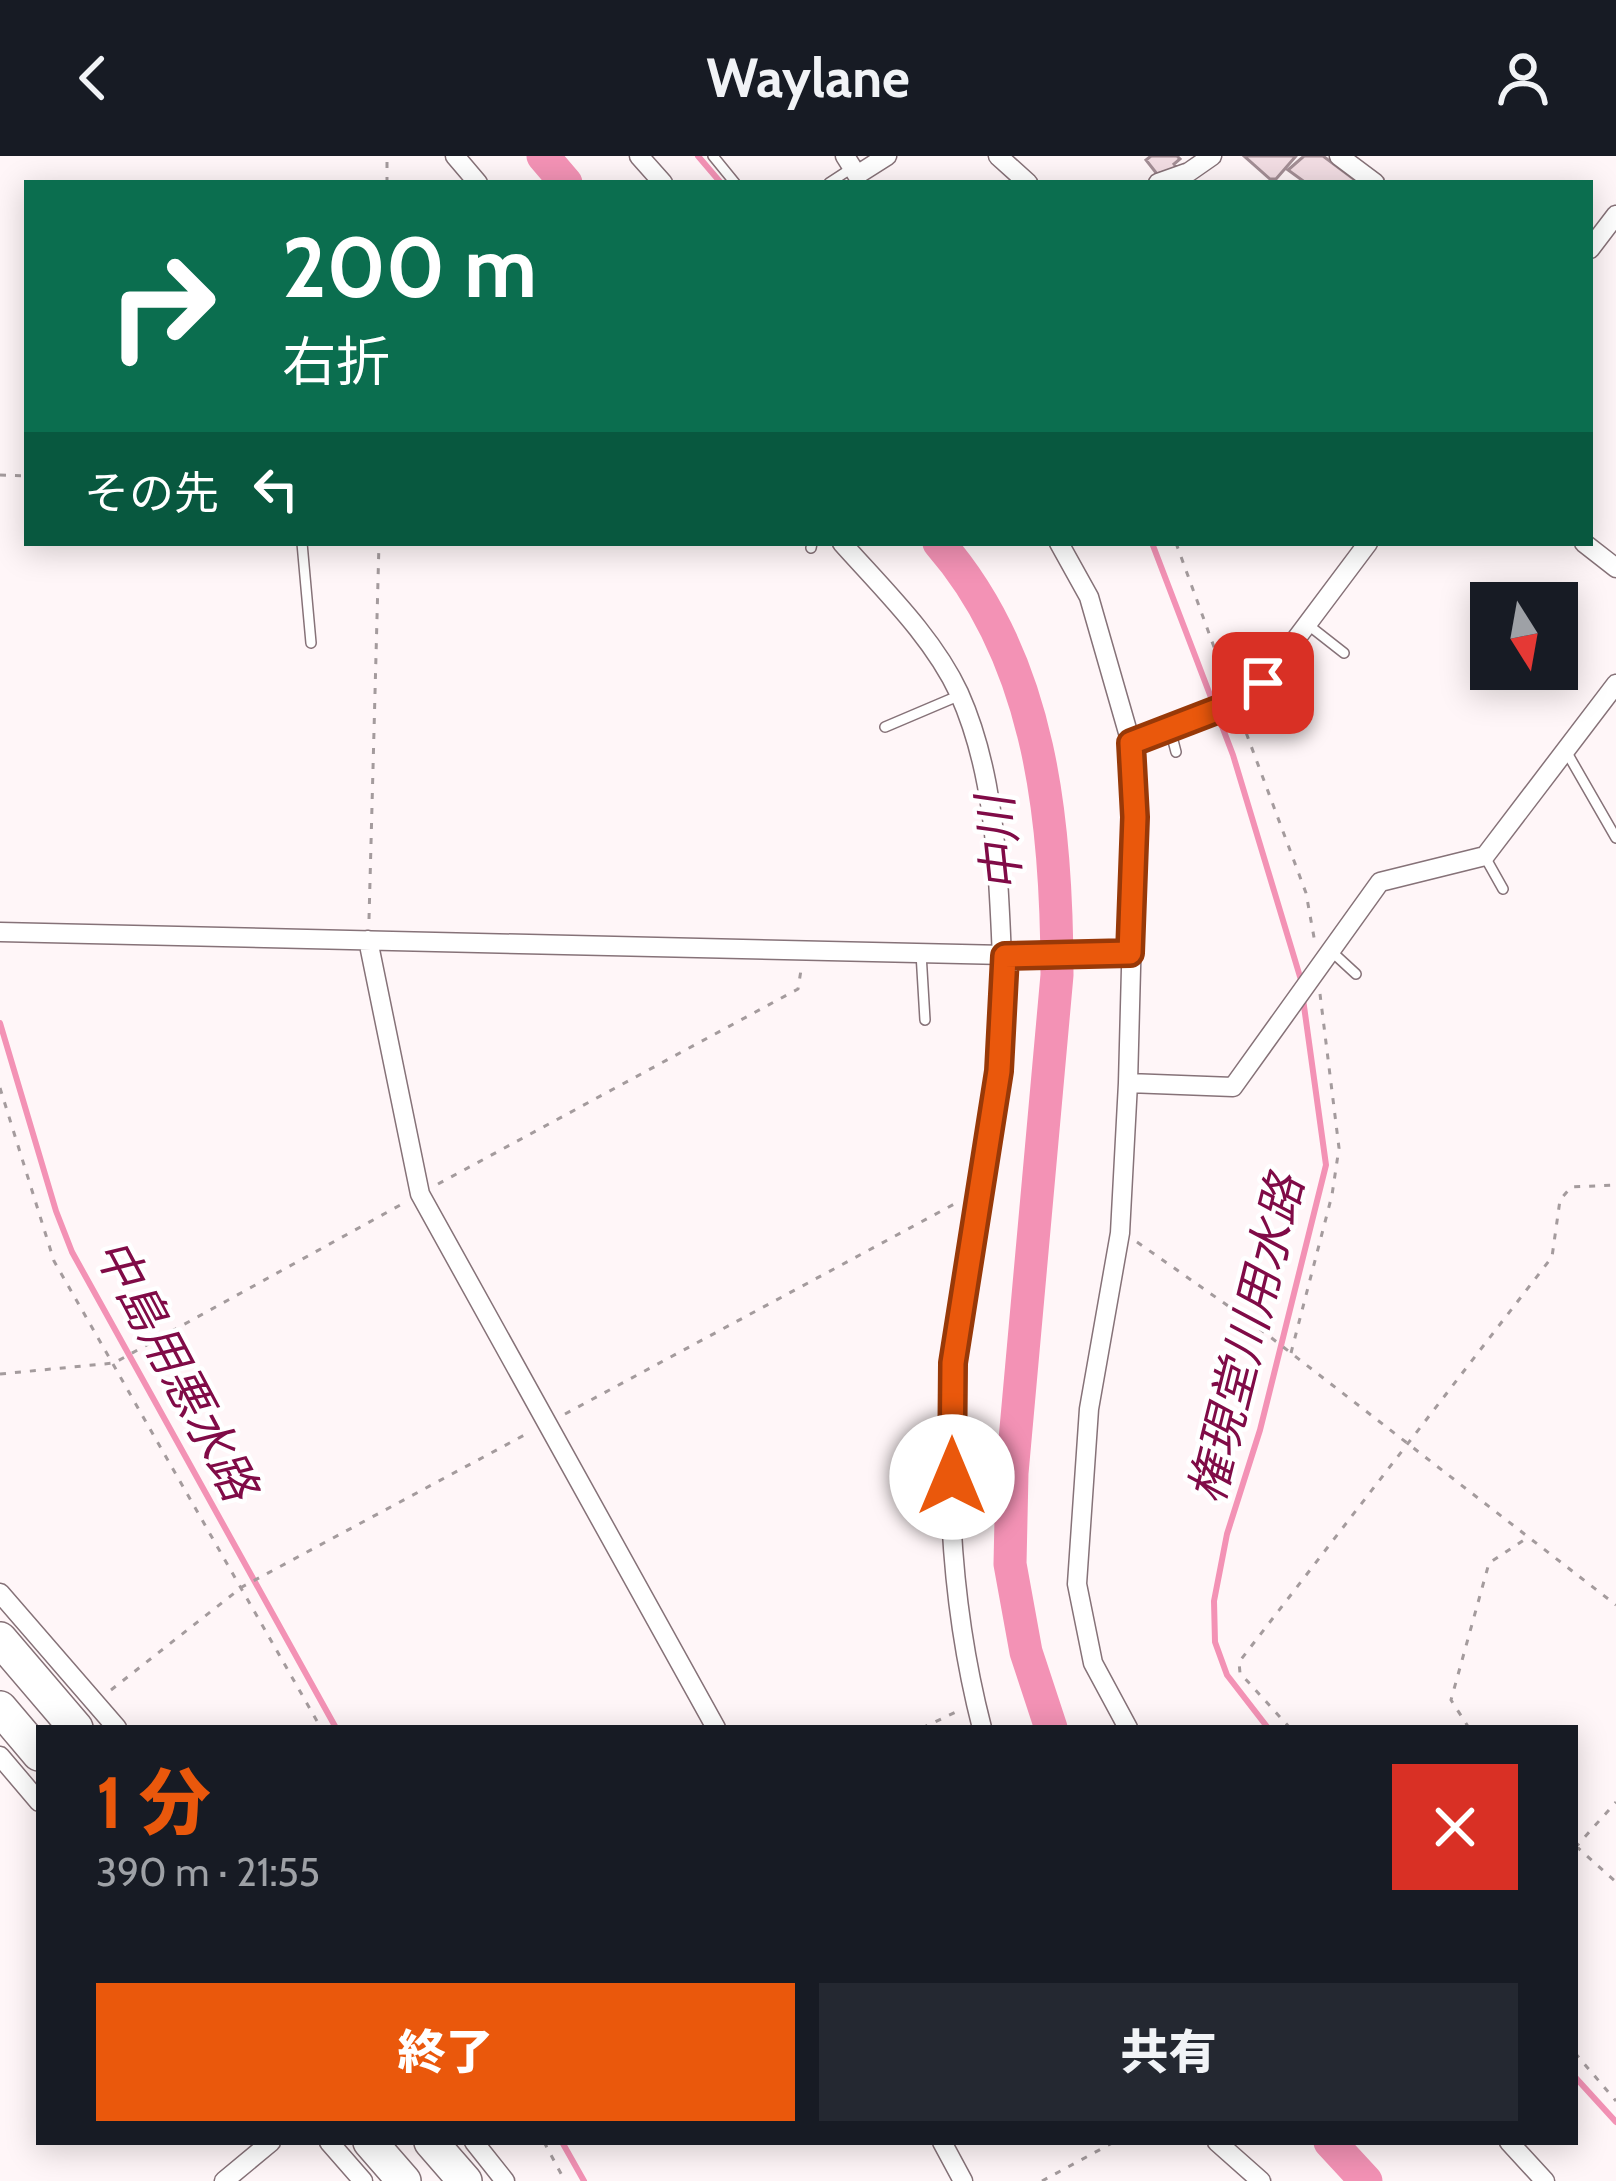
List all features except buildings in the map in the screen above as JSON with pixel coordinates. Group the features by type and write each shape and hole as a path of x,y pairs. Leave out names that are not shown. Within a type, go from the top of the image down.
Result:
{"highway":[{"path":"0,1639 86,1715"},
{"path":"0,1708 18,1769"},
{"path":"373,2145 404,2181"},
{"path":"434,2145 465,2181"}],"street":[{"path":"455,156 475,180"},
{"path":"639,156 659,180"},
{"path":"849,162 857,175 887,156"},
{"path":"998,156 1025,180"},
{"path":"1166,180 1212,156"},
{"path":"1339,156 1371,180"},
{"path":"1593,245 1616,215"},
{"path":"845,546 939,657 960,695 989,793 1013,955 953,1363 958,1604 981,1725"},
{"path":"1061,546 1096,616 1131,743 1135,817 1124,953 1128,1083 1120,1234 1089,1409 1077,1584 1093,1663 1126,1725"},
{"path":"1131,743 1235,703 1263,683 1366,546"},
{"path":"1588,546 1616,568"},
{"path":"1128,1083 1233,1088 1381,881 1485,856 1616,684"},
{"path":"0,932 1013,955 1124,953"},
{"path":"368,940 420,1194 714,1725"},
{"path":"0,1593 86,1715"},
{"path":"0,1756 18,1769 36,1797"},
{"path":"224,2181 267,2145"},
{"path":"332,2145 363,2181"},
{"path":"476,2145 505,2181"},
{"path":"944,2145 963,2181"},
{"path":"1220,2145 1261,2181"},
{"path":"1512,2145 1545,2181"}],"lane":[{"path":"713,156 733,180"},
{"path":"302,546 311,643"},
{"path":"1307,624 1344,653"},
{"path":"886,727 960,695"},
{"path":"1170,728 1176,752"},
{"path":"1567,751 1616,838"},
{"path":"1485,856 1503,889"},
{"path":"1330,951 1356,974"},
{"path":"921,953 925,1020"}],"path":[{"path":"368,940 379,546"},
{"path":"1177,546 1306,893 1318,968 1339,1148 1291,1353"},
{"path":"0,1374 114,1363 798,989 803,950"},
{"path":"0,1088 54,1261 319,1725"},
{"path":"1287,1725 1240,1673 1239,1662 1552,1257 1559,1200 1571,1187 1616,1185"},
{"path":"86,1715 242,1587 980,1191"},
{"path":"1120,1234 1291,1353 1616,1605"},
{"path":"1466,1725 1451,1700 1489,1563 1528,1537"},
{"path":"928,1725 976,1703"},
{"path":"1578,1843 1616,1802"},
{"path":"1578,1849 1616,1882"},
{"path":"1578,2057 1616,2101"},
{"path":"546,2145 565,2181"},
{"path":"1042,2181 1108,2145"}],"waterway":[{"name":"中川","path":"543,156 563,180"},
{"name":"権現堂川用水路","path":"698,156 718,180"},
{"name":"中川","path":"941,546 974,589 1022,692 1037,747 1053,861 1057,975 1012,1473 1010,1564 1026,1652 1050,1725"},
{"name":"権現堂川用水路","path":"1153,546 1233,755 1301,980"},
{"name":"権現堂川用水路","path":"1266,1725 1227,1675 1215,1642 1214,1601 1227,1534 1260,1430 1326,1165 1303,999"},
{"name":"中島用悪水路","path":"0,1023 72,1252 334,1725"},
{"name":"権現堂川用水路","path":"1578,2080 1616,2122"},
{"name":"中島用悪水路","path":"564,2145 584,2181"},
{"name":"中川","path":"1333,2145 1366,2181"}],"route":[{"path":"952,1477 953,1363 999,1071 1005,956 1130,953 1135,817 1131,743 1235,703 1263,683"}]}
